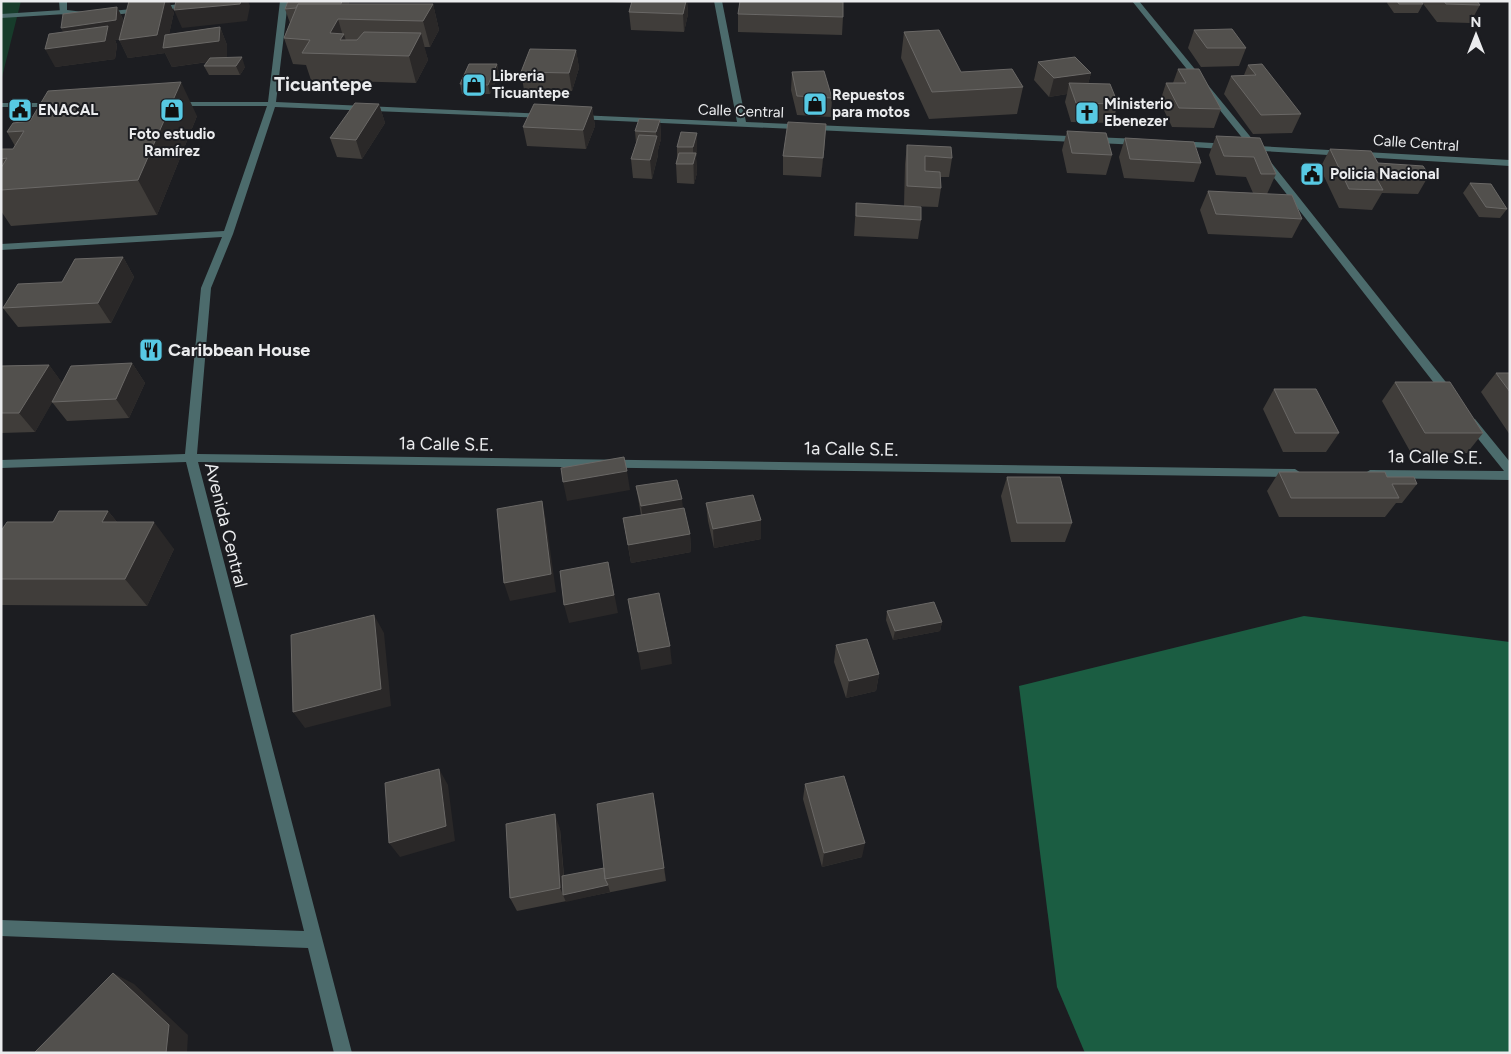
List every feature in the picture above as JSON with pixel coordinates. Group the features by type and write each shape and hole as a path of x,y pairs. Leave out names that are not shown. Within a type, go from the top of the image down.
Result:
{"street":[{"path":"63,1 63,12"},
{"name":"Avenida Central","path":"284,1 272,104 228,234 206,288 191,458 343,1053"},
{"path":"718,1 742,124"},
{"path":"1135,1 1254,147 1455,401"},
{"path":"1,16 63,12 92,15 201,4"},
{"path":"166,104 272,104 556,116"},
{"path":"1,105 56,105 46,113"},
{"name":"Calle Central","path":"566,117 1146,142"},
{"name":"Calle Central","path":"1166,143 1510,163"},
{"path":"1,247 228,234"},
{"path":"1467,417 1510,471"},
{"name":"1a Calle S.E.","path":"1,464 191,458 1310,473"},
{"name":"1a Calle S.E.","path":"1360,474 1510,476"},
{"path":"1,928 315,940"}],"green space":[{"path":"1,1 21,1 1,81"},
{"path":"1304,616 1510,642 1510,1053 1085,1053 1057,987 1019,686"}],"building":[{"path":"129,1 165,1 157,35 119,40"},
{"path":"176,1 241,1 240,4 174,10"},
{"path":"288,1 342,1 341,4 298,4 296,8 285,9"},
{"path":"632,1 686,1 683,14 629,12"},
{"path":"740,1 843,2 843,17 738,14"},
{"path":"1397,1 1421,1 1423,4 1399,4"},
{"path":"1444,1 1477,1 1480,5 1446,4"},
{"path":"298,4 433,4 423,21 338,19 330,33 344,34 340,40 357,40 364,32 421,33 409,56 302,53 310,40 284,38"},
{"path":"117,7 116,20 61,28 63,14"},
{"path":"108,26 105,41 45,49 49,34"},
{"path":"220,27 219,41 163,48 165,35"},
{"path":"1232,29 1246,48 1207,48 1194,30"},
{"path":"939,30 961,72 1012,69 1023,87 932,92 904,32"},
{"path":"530,49 576,50 569,73 521,72"},
{"path":"242,57 236,66 204,66 210,58"},
{"path":"1075,57 1091,73 1054,78 1038,62"},
{"path":"469,64 497,64 488,85 460,84"},
{"path":"1262,64 1301,114 1261,115 1231,76 1256,75 1248,65"},
{"path":"1178,69 1199,69 1221,109 1179,108 1166,83 1186,83"},
{"path":"824,71 832,98 797,96 792,72"},
{"path":"181,82 138,180 1,190 1,168 7,158 1,159 1,149 13,149 24,131 7,132 13,123 30,121 48,91"},
{"path":"1069,83 1110,84 1118,104 1076,103"},
{"path":"355,103 379,104 356,140 330,138"},
{"path":"534,104 592,107 583,130 523,127"},
{"path":"639,119 660,120 656,132 635,131"},
{"path":"788,122 826,124 823,158 783,156"},
{"path":"1067,131 1106,133 1112,155 1072,153"},
{"path":"681,132 697,133 693,147 677,147"},
{"path":"639,135 657,136 650,160 631,159"},
{"path":"1216,136 1260,138 1276,174 1261,174 1254,157 1224,156"},
{"path":"1125,138 1194,142 1201,163 1130,159"},
{"path":"907,145 951,147 952,158 925,156 925,171 940,172 941,188 907,186"},
{"path":"1330,149 1371,151 1378,163 1423,166 1429,175 1373,172 1383,190 1349,189"},
{"path":"679,153 696,153 693,164 676,164"},
{"path":"1470,183 1491,184 1507,209 1486,207"},
{"path":"1208,191 1292,195 1302,219 1216,214"},
{"path":"856,203 921,207 921,220 856,216"},
{"path":"123,257 98,303 3,308 18,284 62,282 75,259"},
{"path":"132,363 116,399 52,402 71,366"},
{"path":"49,365 19,413 1,413 1,366"},
{"path":"1496,373 1510,373 1510,392"},
{"path":"1395,382 1450,382 1483,433 1425,433"},
{"path":"1274,389 1316,389 1339,433 1295,433"},
{"path":"624,457 627,471 563,482 561,468"},
{"path":"1279,472 1385,472 1387,477 1414,477 1417,484 1392,484 1399,498 1291,498"},
{"path":"1007,477 1060,477 1072,523 1017,523"},
{"path":"677,480 682,499 641,506 636,486"},
{"path":"753,495 761,520 713,529 706,503"},
{"path":"542,501 551,574 504,583 497,509"},
{"path":"684,508 690,534 628,545 623,518"},
{"path":"59,511 108,511 102,522 154,522 125,579 1,579 1,531 7,522 53,522"},
{"path":"608,562 614,595 564,605 560,571"},
{"path":"659,593 670,646 638,652 628,599"},
{"path":"934,602 942,622 895,631 887,611"},
{"path":"374,615 381,689 293,712 291,635"},
{"path":"867,639 879,674 849,681 836,645"},
{"path":"439,769 446,826 389,843 385,783"},
{"path":"844,776 865,843 824,853 805,784"},
{"path":"653,793 664,868 605,879 597,804"},
{"path":"555,814 560,888 510,898 506,824"},
{"path":"604,868 605,879 608,885 563,895 562,876"},
{"path":"113,973 169,1025 166,1053 34,1053"}],"place":[{"name":"Libreria Ticuantepe","path":"474,85"},
{"name":"Repuestos para motos","path":"815,104"},
{"name":"ENACAL","path":"20,110"},
{"name":"Foto estudio Ramírez","path":"172,110"},
{"name":"Ministerio Ebenezer","path":"1087,113"},
{"name":"Policia Nacional","path":"1312,174"},
{"name":"Caribbean House","path":"151,350"}],"district":[{"name":"Ticuantepe","path":"323,84"}]}
